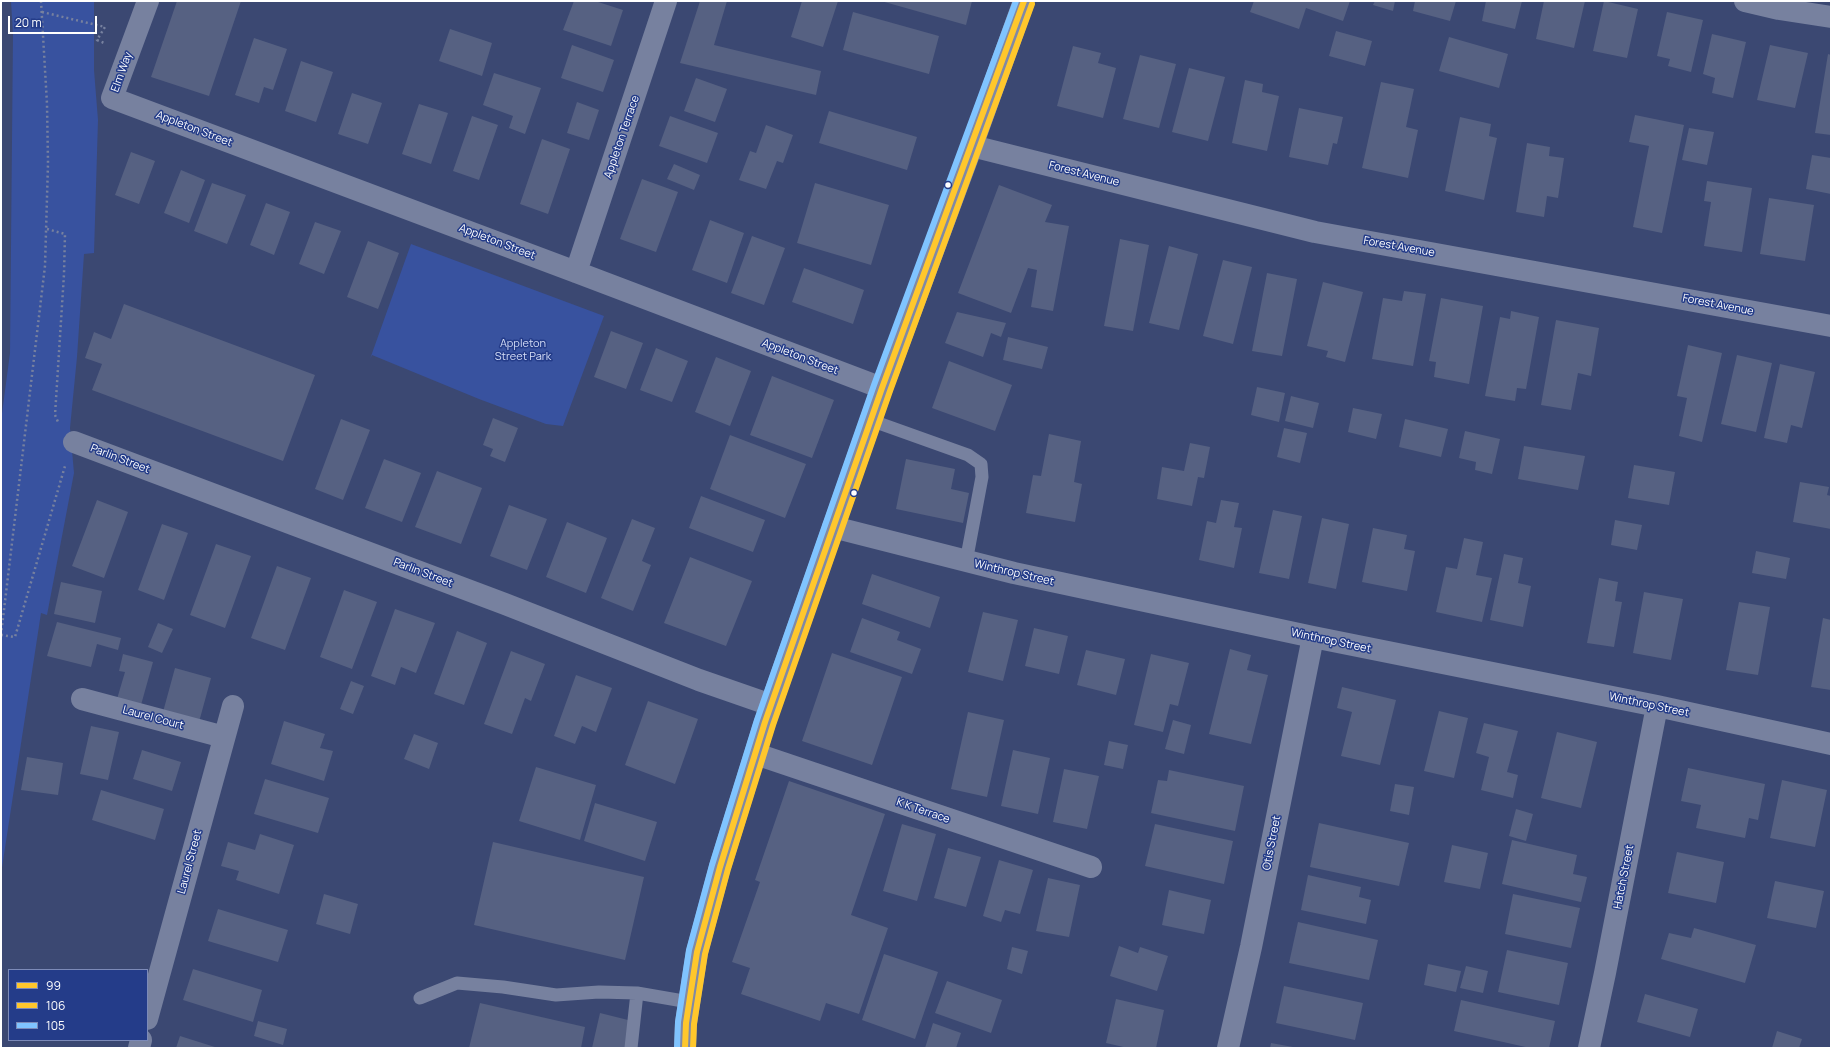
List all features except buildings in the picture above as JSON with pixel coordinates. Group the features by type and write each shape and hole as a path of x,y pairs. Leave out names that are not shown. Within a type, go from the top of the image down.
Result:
{"main road":[{"path":"685,1048 689,1002 697,952 720,867 756,754 870,420 972,146 1024,1"}],"street":[{"name":"Elm Way","path":"112,98 148,1"},
{"name":"Appleton Terrace","path":"576,272 666,1"},
{"path":"1745,1 1779,9 1831,17"},
{"name":"Appleton Street","path":"112,98 882,388"},
{"name":"Forest Avenue","path":"972,146 1315,232 1831,326"},
{"name":"Parlin Street","path":"74,442 505,604 699,680 772,706"},
{"name":"Winthrop Street","path":"833,527 966,562 1313,637 1657,706 1831,744"},
{"name":"Otis Street","path":"1228,1048 1251,946 1313,637"},
{"name":"Laurel Court","path":"82,699 224,737"},
{"name":"Laurel Street","path":"148,1015 233,706"},
{"name":"Hatch Street","path":"1589,1048 1657,706"},
{"name":"K K Terrace","path":"756,754 1091,867"}],"lane":[{"path":"870,420 968,455 981,464 982,476 966,562"},
{"path":"420,998 458,983 503,987 556,995 599,992 637,993 689,1002"},
{"path":"631,1048 637,993"}],"path":[{"path":"1,635 40,313 45,259 48,163 47,104 41,1"},
{"path":"42,12 105,27 97,40 128,53"}],"green space":[{"path":"11,1 94,1 94,70 98,120 94,253 84,254 77,357 70,428 74,473 47,615 41,613 1,874 1,421 10,353 13,34"},
{"name":"Appleton Street Park","path":"411,244 604,316 563,426 546,424 479,399 372,355 370,359"}],"transit line":[{"name":"105","path":"677,1048 678,1022 689,950 712,865 757,720 874,385 1016,1"},
{"name":"99","path":"685,1048 686,1023 697,952 720,867 765,722 882,388 1024,1"},
{"name":"106","path":"693,1048 694,1024 705,954 728,869 773,725 890,391 1032,4"}]}
